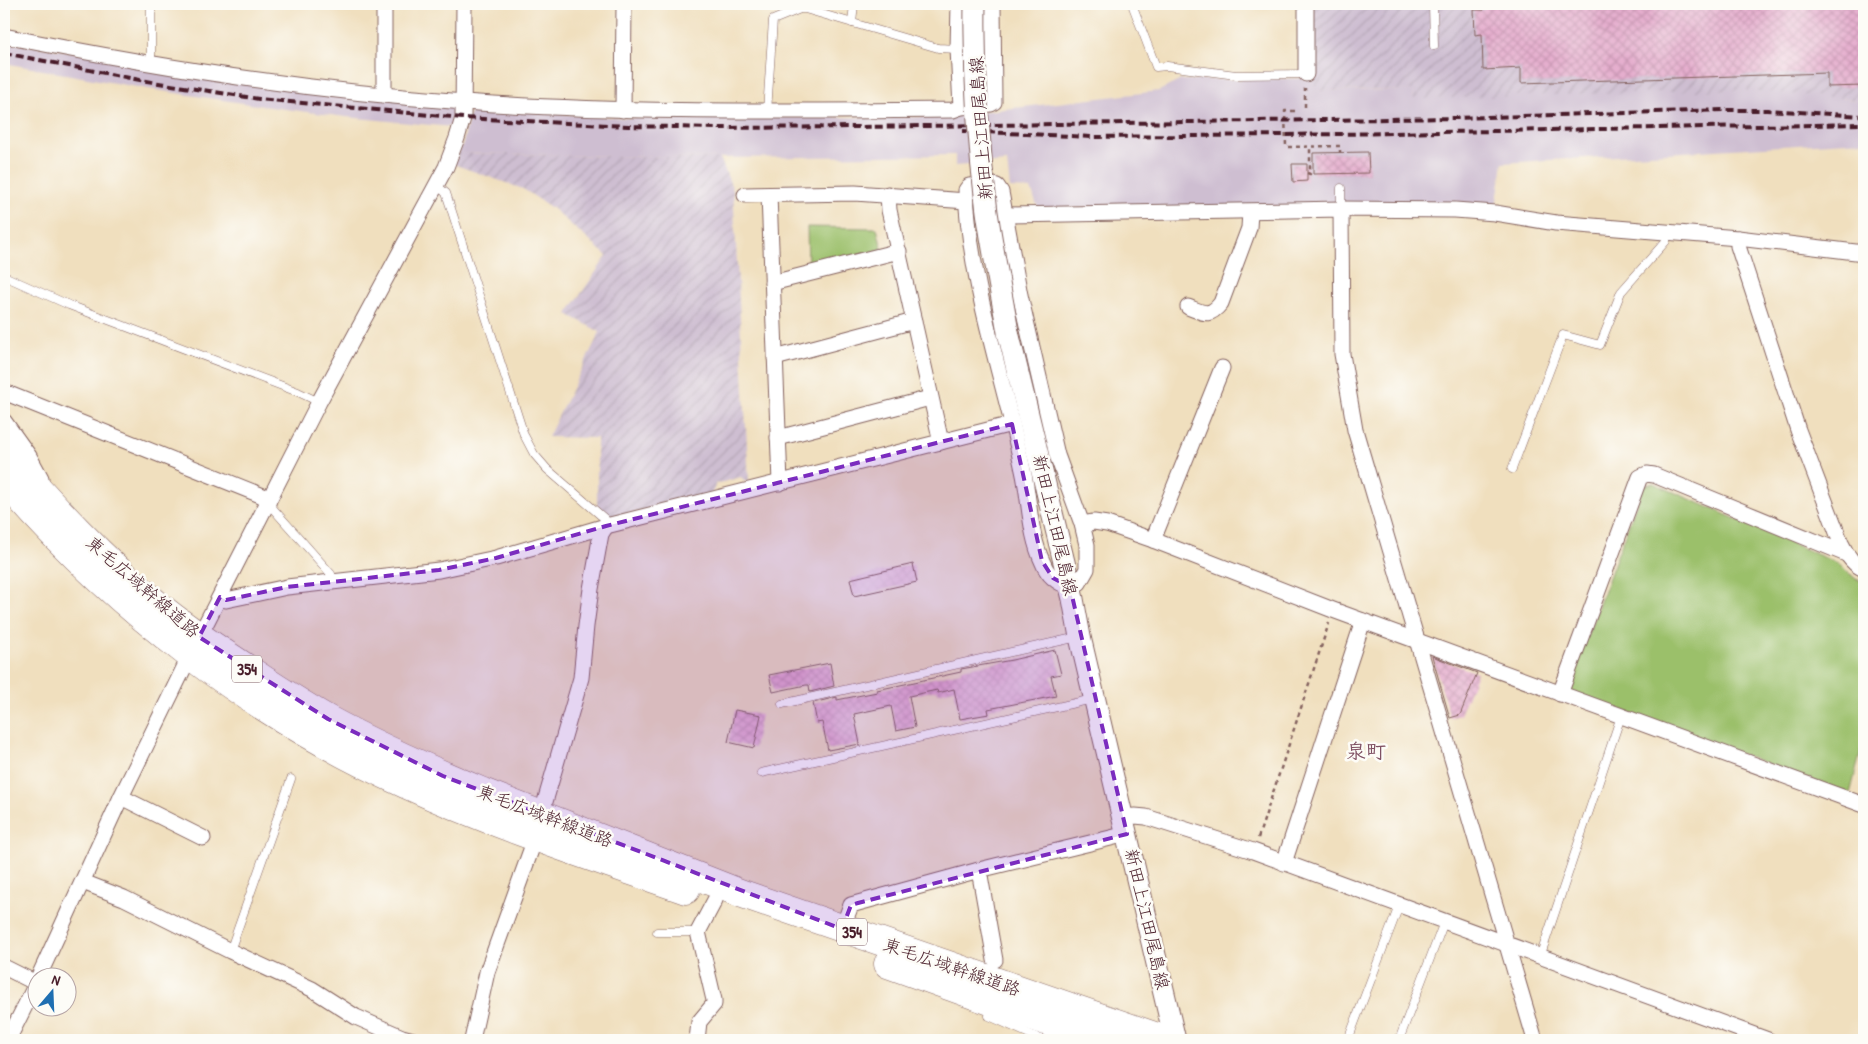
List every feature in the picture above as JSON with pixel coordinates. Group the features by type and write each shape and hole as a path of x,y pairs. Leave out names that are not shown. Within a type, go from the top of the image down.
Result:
{"highway":[{"name":"東毛広域幹線道路","path":"4,450 25,499"},
{"name":"東毛広域幹線道路","path":"4,480 25,499 114,566 160,607 195,646 266,708 338,751 413,788 538,826 740,893 1166,1040"},
{"name":"東毛広域幹線道路","path":"538,826 628,870 992,1002 1068,1035 1098,1040"}],"main road":[{"name":"新田上江田尾島線","path":"975,4 976,102 983,177 992,243 1008,332 1070,587 1080,637 1175,1040"}],"street":[{"path":"384,4 384,95"},
{"path":"44,966 121,797 195,646 319,402 446,166 463,118 464,4"},
{"path":"622,110 624,4"},
{"path":"959,4 958,50 961,107"},
{"path":"4,36 151,64 253,79 384,95 464,102 622,110 767,112 953,110 994,102 993,4"},
{"path":"1306,4 1306,74"},
{"path":"991,184 998,186 1006,215 1020,295 1057,455 1082,524 1087,545 1087,568 1079,583 1070,587 1058,583 1046,570 1038,550 1031,520 1024,471 976,270 966,190 969,186 991,184"},
{"path":"745,195 855,193 966,201"},
{"path":"769,194 780,483"},
{"path":"888,194 930,398 941,442"},
{"path":"1341,209 1342,354 1355,430 1535,1040"},
{"path":"1006,215 1341,209 1455,210 1495,212 1556,223 1738,238 1864,253"},
{"path":"1188,307 1206,314 1214,312 1221,304 1250,228 1250,212"},
{"path":"1738,238 1738,246 1795,421 1846,554"},
{"path":"772,284 899,251"},
{"path":"775,358 786,357 914,321"},
{"path":"1153,540 1222,368"},
{"path":"4,392 263,496 268,503"},
{"path":"778,438 930,398"},
{"path":"4,421 37,469 44,483 25,499"},
{"path":"220,598 226,600 287,587 448,568 496,558 606,526 1012,424"},
{"path":"1560,694 1640,477 1647,474 1654,475 1846,554 1859,567 1864,569"},
{"path":"1082,524 1094,522 1107,524 1153,540 1333,610 1864,805"},
{"path":"472,1040 487,972 538,826 581,678 591,589 602,534 606,526"},
{"path":"1284,863 1364,621"},
{"path":"121,797 203,838"},
{"path":"842,929 851,906 979,870 1125,825 1135,816 1146,817 1284,863 1768,1040"},
{"path":"979,870 995,960"},
{"path":"83,882 124,898 230,951 312,989 356,1017 413,1040"},
{"path":"697,1040 699,1022 714,1004 698,932 715,900"},
{"path":"4,967 28,976"},
{"path":"8,1040 28,1000"}],"lane":[{"path":"151,4 151,64"},
{"path":"852,23 854,4"},
{"path":"1132,4 1156,67 1167,66 1236,75 1306,74"},
{"path":"1433,4 1434,46"},
{"path":"767,112 773,20 800,9 938,48 958,50"},
{"path":"436,185 446,193 524,435 534,454 548,469 605,519 606,526"},
{"path":"1340,188 1341,209"},
{"path":"1512,469 1563,335 1600,345 1621,292 1666,241 1667,232"},
{"path":"4,276 69,305 280,385 319,402"},
{"path":"268,503 331,574 334,582"},
{"path":"782,704 1080,637"},
{"path":"761,773 1095,699"},
{"path":"1540,957 1621,716"},
{"path":"230,951 291,779"},
{"path":"1348,1040 1399,906"},
{"path":"1400,1040 1444,922"},
{"path":"657,932 698,932"},
{"path":"992,1002 989,1016 1043,1040"}],"path":[{"path":"1305,107 1306,74"},
{"path":"1295,111 1285,111 1286,147 1340,146 1340,152"},
{"path":"1307,173 1310,174 1310,146"},
{"path":"1253,852 1333,610"}],"highlighted area":[{"path":"1012,424 1042,561 1053,578 1070,587 1127,834 851,905 842,929 443,776 328,719 199,637 220,597 226,600 287,587 439,570 496,558 606,526"}],"shaded area":[{"path":"1312,4 1864,4 1864,102 1841,98 1414,99 1413,90 1315,91"},
{"path":"4,42 455,107 457,110 456,125 452,127 346,117 270,107 148,89 4,63"},
{"path":"1315,78 1315,91 1413,90 1414,99 1739,90 1841,98 1864,102 1864,141 1503,163 1496,207 1038,208 1031,189 1010,188 1007,162 955,166 955,155 720,158 458,153 463,143 471,108 627,118 937,117 1159,91 1181,80"},
{"path":"458,153 720,158 733,190 749,482 747,483 741,477 716,484 711,495 612,518 597,505 597,438 548,437 600,332 567,314 607,256 552,208 523,189 453,164"}],"green space":[{"path":"807,227 877,228 882,249 808,268"},
{"path":"1653,483 1837,563 1856,579 1864,582 1864,739 1850,794 1567,690 1643,486"}],"building":[{"path":"1484,4 1864,4 1864,86 1827,87 1827,73 1521,83 1521,68 1483,70 1482,34 1475,35 1474,10 1484,10"},
{"path":"1368,152 1369,173 1313,174 1313,153"},
{"path":"1292,164 1307,164 1307,181 1293,182"},
{"path":"913,564 917,582 854,596 850,579"},
{"path":"1055,650 1061,674 1051,676 1056,696 988,709 989,714 960,719 954,689 938,693 937,690 909,696 915,727 896,731 891,706 854,714 860,744 828,750 822,722 817,723 813,703 837,697 837,700 877,692 877,690 961,672 961,669"},
{"path":"1432,656 1477,673 1460,715 1450,718"},
{"path":"830,663 834,686 810,692 809,685 806,685 773,692 769,675"},
{"path":"735,710 761,715 754,748 728,742"}],"railway":[{"path":"4,53 140,80 259,99 463,118 628,126 719,128 858,127 1456,118 1725,110 1767,110 1864,116"},
{"path":"963,131 1091,137 1864,124"}],"district":[{"name":"泉町","path":"1366,751"}]}
